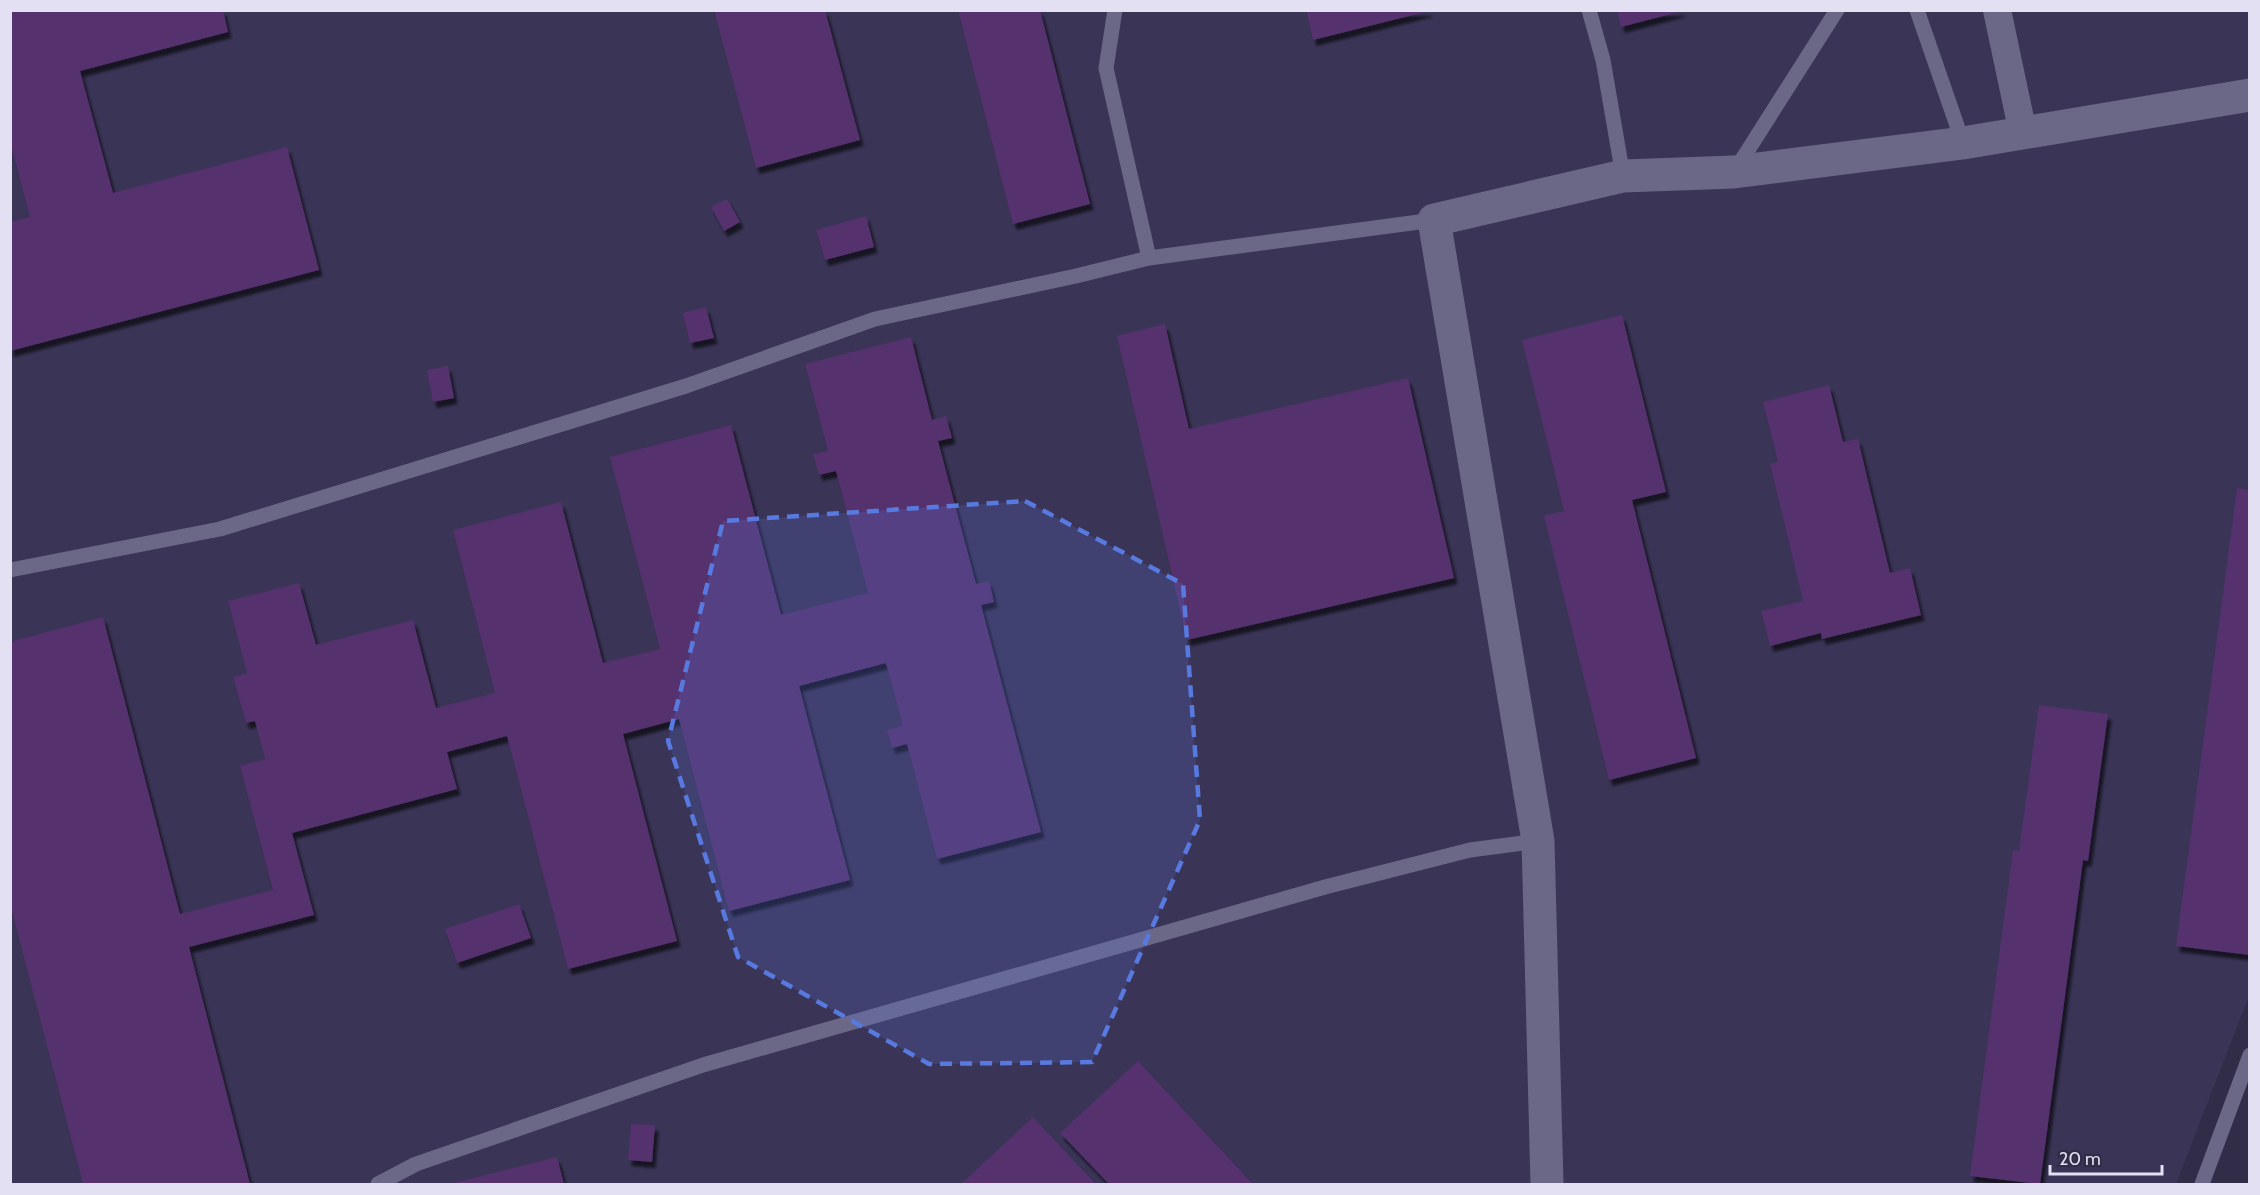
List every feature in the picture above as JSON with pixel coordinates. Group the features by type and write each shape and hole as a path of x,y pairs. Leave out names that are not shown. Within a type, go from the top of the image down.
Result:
{"street":[{"path":"1997,10 2023,133"},
{"path":"1547,1185 1538,841 1434,220 1623,176 1734,172 1963,143 2250,95"}],"lane":[{"path":"1115,10 1106,68 1149,258"},
{"path":"1588,10 1602,60 1623,176"},
{"path":"1734,172 1838,10"},
{"path":"1917,10 1963,143"},
{"path":"10,570 220,529 686,386 875,319 1149,258 1434,220"},
{"path":"378,1185 416,1164 703,1065 1325,887 1470,850 1538,841"},
{"path":"2202,1185 2250,1055"}],"highlighted area":[{"path":"1025,501 1183,584 1200,820 1092,1062 929,1064 738,957 668,741 723,521"}],"shaded area":[{"path":"10,11 2249,11 2249,996 2176,1184 11,1184"}],"building":[{"path":"10,10 223,10 228,32 80,71 113,193 287,147 319,270 10,351 10,222 30,217 10,142"},
{"path":"714,10 825,10 860,140 756,168"},
{"path":"958,10 1040,10 1090,204 1013,224"},
{"path":"1306,10 1429,10 1429,11 1313,40"},
{"path":"1617,10 1682,10 1682,11 1621,27"},
{"path":"727,199 740,222 724,231 711,207"},
{"path":"866,216 874,247 825,260 816,230"},
{"path":"706,307 714,338 690,343 683,313"},
{"path":"1622,315 1666,492 1632,500 1696,758 1609,780 1544,516 1564,511 1522,340"},
{"path":"1165,324 1189,429 1408,378 1454,578 1187,640 1117,336"},
{"path":"911,337 932,420 946,416 952,438 938,441 976,584 989,581 994,602 981,605 1041,832 937,859 907,744 892,748 887,730 903,726 886,663 799,686 850,880 729,911 679,719 623,734 677,941 568,969 507,736 447,752 457,789 292,833 314,915 189,947 250,1184 83,1184 10,904 10,642 103,617 180,914 273,890 240,766 265,759 255,721 246,723 233,677 247,673 228,601 299,583 316,645 413,620 436,708 495,693 453,530 561,502 603,663 660,649 610,457 731,425 781,615 868,593 836,471 819,475 813,454 828,451 805,364"},
{"path":"448,366 454,398 433,402 427,370"},
{"path":"1829,385 1843,442 1858,439 1890,573 1910,568 1921,615 1822,639 1821,633 1770,646 1761,611 1803,601 1770,464 1778,462 1763,402"},
{"path":"2237,488 2250,490 2250,955 2176,946"},
{"path":"2039,705 2108,714 2088,861 2083,860 2040,1184 1970,1176 2013,850 2019,851"},
{"path":"519,904 531,938 457,963 445,929"},
{"path":"1138,1061 1253,1184 1109,1184 1060,1133"},
{"path":"1033,1117 1096,1184 961,1184"},
{"path":"631,1124 655,1125 652,1162 628,1160"},
{"path":"557,1157 564,1184 450,1184"}]}
